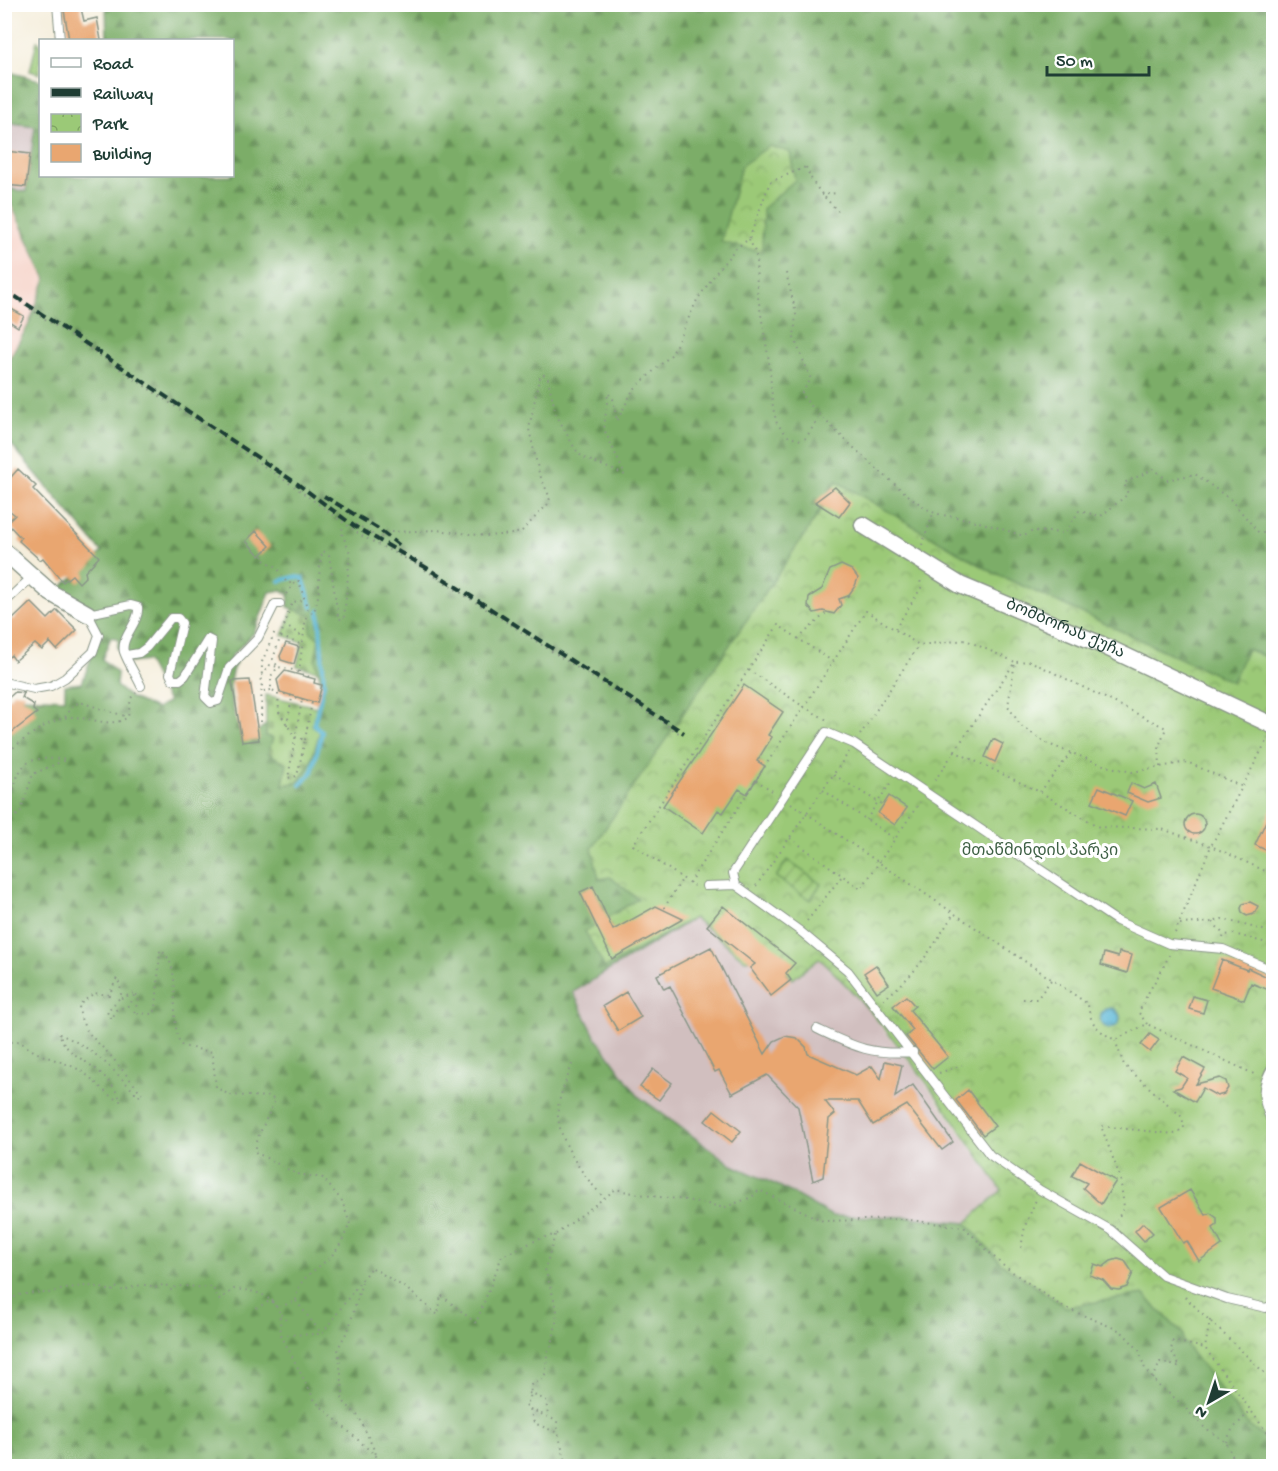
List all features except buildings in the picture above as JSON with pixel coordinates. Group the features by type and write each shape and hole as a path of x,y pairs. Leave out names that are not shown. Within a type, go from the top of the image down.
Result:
{"street":[{"name":"ბომბორას ქუჩა","path":"862,525 960,585 1102,645 1272,729"},
{"path":"4,551 32,577 65,602 88,614"}],"lane":[{"path":"57,4 60,39"},
{"path":"4,603 32,577"},
{"path":"127,656 139,653 171,618 178,618 182,623 170,674 173,680 180,680 185,676 208,639 212,641 213,653 205,697 211,702 218,701 228,668 258,638 270,609 275,604 280,604"},
{"path":"4,682 34,689 51,686 66,678 93,652 99,635 88,614 121,606 138,607 139,615 125,641 124,651 141,686"},
{"path":"736,885 733,873 826,732 854,744 1117,921 1170,944 1223,949 1274,971"},
{"path":"706,886 736,885 800,931 848,971 913,1052 990,1155 1040,1190 1111,1230 1163,1276 1227,1299 1266,1308 1274,1304"},
{"path":"817,1029 862,1050 889,1054 913,1052"},
{"path":"1274,1065 1265,1079 1263,1102 1274,1126"}],"path":[{"path":"391,532 437,530 486,536 513,534 521,532 548,504 550,498 539,473 529,429 543,374 548,379 556,414 575,449 582,457 625,475 604,429 608,393 613,399 617,421 633,390 672,354 697,300 718,270 736,248 749,239 770,182 807,166 811,181 821,195 838,211"},
{"path":"821,195 836,193"},
{"path":"749,239 756,254 757,291 769,361 769,384 777,424 792,438 801,440 806,438 819,418"},
{"path":"786,273 796,313 794,338 811,379 801,394 819,418 835,428 915,503 934,513 960,517 1024,536 1032,531 1065,534 1079,511 1101,516 1128,494 1124,483 1154,470 1167,480 1195,474 1232,500 1259,534 1274,533"},
{"path":"4,292 295,487 341,522 416,564 682,735"},
{"path":"924,540 934,513"},
{"path":"356,524 380,539 382,536"},
{"path":"266,550 262,559 277,567 287,583 299,581 308,611 313,613 320,592 320,560 323,550 329,555 338,616 339,619 344,619 350,554 341,531 344,526"},
{"path":"287,592 293,583"},
{"path":"895,629 921,588"},
{"path":"278,667 273,659 284,625 293,602 304,600"},
{"path":"689,883 866,611 919,645 966,640 1015,662 1030,661 1166,728 1159,746 1160,767"},
{"path":"798,639 826,613"},
{"path":"299,672 306,615"},
{"path":"284,625 304,637"},
{"path":"706,886 695,886 689,883 633,845 778,625 833,662"},
{"path":"261,722 262,662 276,628"},
{"path":"280,637 303,645"},
{"path":"750,894 807,814 919,645"},
{"path":"275,650 280,651"},
{"path":"1015,662 1008,706 1021,726 1048,744 1106,766 1132,772 1187,762 1243,787"},
{"path":"790,838 861,889 1015,662"},
{"path":"260,678 270,665 299,672 312,678"},
{"path":"271,690 272,676 278,667"},
{"path":"749,670 809,709"},
{"path":"260,678 264,691 271,690 278,694 292,698 305,700 312,702 297,776 288,778 295,737 305,700"},
{"path":"128,717 131,698 141,686"},
{"path":"278,694 279,712 295,737 304,740"},
{"path":"287,725 292,698"},
{"path":"4,755 27,737 65,718 74,704 83,703 128,717"},
{"path":"65,718 112,723 128,717"},
{"path":"1272,729 1211,846 1179,924 1213,922 1222,919 1274,933"},
{"path":"954,751 1040,792 1099,827 1162,829 1211,846 1274,875"},
{"path":"1040,792 1071,753"},
{"path":"4,811 12,804 13,787 22,768 31,761 65,758 33,774 20,813 4,825"},
{"path":"834,774 883,806"},
{"path":"866,820 896,774"},
{"path":"757,780 781,797"},
{"path":"823,790 896,839"},
{"path":"799,809 1088,1004 1089,1020 1099,1031 1115,1040 1124,1065 1182,1117 1184,1128 1174,1134 1101,1126 1120,1177 1124,1207 1111,1230"},
{"path":"812,914 842,876"},
{"path":"664,908 683,878"},
{"path":"876,1005 911,978 922,965 954,913"},
{"path":"1213,922 1224,935 1223,949"},
{"path":"1224,935 1234,934 1274,945"},
{"path":"135,993 139,998 134,1013 152,1014 156,1010 160,951 165,953 174,979 175,1035 182,1046 213,1052 216,1087 229,1095 270,1097 275,1100 258,1137 255,1152 297,1174 323,1178 342,1201 350,1224 334,1254 309,1272 296,1289 296,1302 322,1334"},
{"path":"1168,956 1160,976 1143,1001 1140,1012 1146,1024 1265,1079"},
{"path":"4,1051 10,1042 20,1041 34,1053 59,1060 83,1072 121,1101 116,1089 102,1075 65,1046 60,1034 81,1042 102,1058 138,1096 143,1095 106,1052 92,1040 79,1015 79,1005 94,993 109,995 117,978 122,991 121,998"},
{"path":"1023,999 1037,999 1052,979"},
{"path":"135,993 130,1005 117,1010 112,1019 107,1012 121,998 135,993"},
{"path":"1115,1040 1146,1024"},
{"path":"572,1064 558,1110 568,1150 591,1185 605,1198"},
{"path":"931,1076 962,1065"},
{"path":"322,1334 371,1267 406,1289 438,1315 441,1295 476,1323 502,1256 533,1244 544,1236 555,1234 616,1189 650,1198 676,1198 723,1208 752,1197 759,1190 823,1221 902,1219 964,1227 1001,1264 1061,1306 1121,1331 1139,1350 1145,1369 1153,1379 1204,1427 1226,1442 1242,1467"},
{"path":"1021,1248 1024,1226 1040,1190"},
{"path":"555,1234 544,1269 556,1309 556,1323 552,1344 546,1352 546,1372 543,1379 531,1385 530,1400 525,1404 530,1409 557,1421 567,1467"},
{"path":"364,1276 349,1328 338,1348 344,1391 342,1400 359,1417 379,1467"},
{"path":"1163,1276 1274,1382"},
{"path":"4,1304 18,1295 42,1292 45,1294 69,1287 94,1285 112,1292 115,1287 124,1291 129,1287 147,1284 155,1288 165,1284 172,1291 175,1287 190,1284 205,1288 212,1286 212,1292 219,1300 234,1289 270,1297 286,1320"},
{"path":"256,1308 272,1300 278,1308 281,1335 315,1401 376,1457"},
{"path":"278,1308 296,1302"},
{"path":"1205,1348 1210,1320"},
{"path":"281,1335 322,1334"},
{"path":"1153,1379 1160,1362 1180,1367 1171,1350 1173,1341 1205,1348 1268,1434"},
{"path":"529,1393 546,1400 548,1416"},
{"path":"530,1409 534,1423 558,1433"},
{"path":"1226,1442 1232,1430 1251,1410"}],"shaded area":[{"path":"5,122 35,126 26,193 5,188"},
{"path":"5,195 46,279 28,326 5,366"},
{"path":"694,918 745,960 819,958 849,987 912,1065 1002,1191 966,1223 909,1217 832,1216 781,1187 732,1165 638,1096 595,1036 572,992"}],"green space":[{"path":"106,5 1273,5 1273,660 1248,649 1232,682 994,573 836,482 610,876 638,899 687,921 694,918 573,992 595,1036 638,1096 732,1165 781,1187 832,1216 909,1217 966,1223 1001,1263 1066,1307 1143,1294 1183,1334 1184,1341 1249,1426 1269,1440 1273,1466 5,1466 5,723 22,697 65,699 65,685 82,683 99,635 88,614 57,591 102,552 5,437 5,366 28,326 46,279 5,195 5,188 26,192 35,126 5,122 5,71 39,80 39,177 234,177 234,39 107,39","holes":["282,590 289,594 288,607 312,616 310,631 319,639 315,660 322,685 312,725 320,731 311,762 298,782 283,785 287,764 273,747 273,738 266,736 267,724 242,742 230,691 232,671 236,663 230,657 254,633 270,592","111,637 119,639 117,648 130,663 147,661 168,702 156,709 131,698 116,686 117,673 102,659"]},
{"path":"37,41 39,42 39,74 30,71"},
{"path":"769,146 790,152 795,180 763,208 762,252 721,242 741,166"},
{"name":"მთაწმინდის პარკი","path":"836,481 994,573 1232,682 1247,649 1273,660 1273,1461 1268,1440 1249,1426 1183,1341 1183,1334 1143,1294 1066,1307 1001,1263 966,1223 1002,1190 939,1099 894,1040 870,1011 819,958 793,979 772,958 745,960 694,918 605,968 585,931 638,899 610,877 599,879 592,848 824,506"},
{"path":"293,609 312,616 310,631 319,639 315,660 318,671 297,666 302,642 283,635"},
{"path":"266,695 317,707 312,725 320,731 311,762 298,782 283,785 287,764 268,753 273,738 266,736"},
{"path":"787,860 821,884 810,900 776,877"}],"water":[{"path":"1110,1008 1117,1011 1120,1018 1117,1025 1110,1028 1103,1025 1100,1018 1103,1011"}],"waterway":[{"path":"280,581 294,577 303,578 312,607"},
{"path":"300,785 312,772 322,732 314,724 324,683 319,610"}],"railway":[{"path":"4,289 299,485 354,526 427,568 684,733"},
{"path":"324,496 377,528 399,545"}]}
